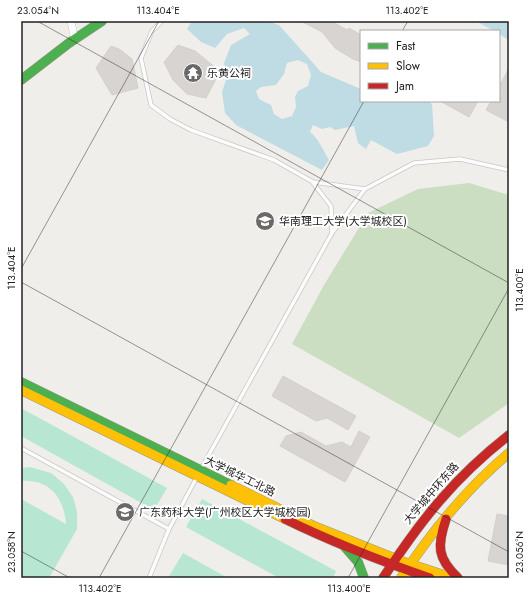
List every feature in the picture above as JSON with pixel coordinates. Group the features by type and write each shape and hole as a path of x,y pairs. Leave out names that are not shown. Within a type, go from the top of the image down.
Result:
{"main road":[{"path":"21,80 69,43 102,21"},
{"name":"大学城华工北路","path":"21,382 298,526 345,547 393,562"},
{"name":"大学城华工北路","path":"21,390 393,562 406,571 430,578"},
{"name":"大学城中环东路","path":"383,578 426,515 450,487 480,458 509,435"},
{"path":"406,571 429,536 450,509 481,477 509,453"},
{"path":"450,509 440,537 439,552 444,564 458,578"},
{"path":"345,547 358,562 364,578"},
{"name":"大学城华工北路","path":"406,571 453,578"}],"street":[{"path":"71,21 74,36"}],"lane":[{"path":"162,21 152,31 141,58 150,105 170,119 191,130 274,160 313,182 365,189"},
{"path":"149,578 169,529 198,473 332,234 365,189 414,163 460,159 509,170"},
{"path":"313,182 331,206 332,234"},
{"path":"21,448 169,529"}],"green space":[{"path":"469,183 509,195 509,403 459,438 292,344 324,285 368,213 418,189"},
{"path":"21,408 167,488 154,510 21,436"},
{"path":"30,467 51,473 64,484 73,497 77,512 77,529 49,578 21,578 21,499 66,524 62,506 53,492 40,483 21,481 21,468"},
{"path":"202,499 336,571 333,578 279,578 186,527"},
{"path":"183,553 228,578 168,578"}],"water":[{"path":"192,21 267,21 279,25 321,72 360,89 360,102 429,102 432,104 434,136 428,146 397,154 371,140 366,149 358,143 354,126 335,130 330,127 322,129 313,125 310,132 318,141 329,160 322,170 236,125 225,113 222,92 227,77 224,63 231,45 250,34 244,28 227,34 215,48 201,42 187,29","holes":["298,60 307,64 311,75 308,86 298,91 295,97 296,107 292,116 282,119 274,114 271,105 259,99 256,91 261,87 276,85 284,74 287,63"]},
{"path":"476,21 509,21 509,40 500,35 500,30 492,30"}],"building":[{"path":"301,21 331,21 347,30 349,28 360,34 360,62 335,48 322,32"},
{"name":"乐黄公祠","path":"178,45 195,51 216,68 216,79 206,98 187,94 173,80 164,62"},
{"path":"111,46 119,49 132,59 138,88 112,95 96,68"},
{"path":"509,68 509,122 486,110 490,102 500,102 500,85"},
{"path":"442,102 477,102 469,117"},
{"path":"283,376 356,416 348,430 327,418 316,421 272,396"},
{"path":"359,431 370,437 345,482 280,446 286,436 301,432 326,446 342,442 351,447"},
{"path":"497,514 509,516 509,565 488,561"}],"traffic: fast":[{"path":"21,80 69,43 102,21"},
{"path":"21,382 231,485"},
{"path":"345,547 358,562 364,578"}],"traffic: slow":[{"path":"21,390 285,519"},
{"path":"401,578 450,511 478,481 509,453"},
{"path":"231,485 316,527 401,561 453,578"}],"traffic: jam":[{"path":"383,578 411,537 440,501 471,467 509,435"},
{"path":"285,519 357,551 430,578"},
{"path":"446,519 441,537 441,551 446,564 458,578"}],"place":[{"name":"乐黄公祠","path":"193,73"},
{"name":"华南理工大学(大学城校区)","path":"265,221"},
{"name":"广东药科大学(广州校区大学城校园)","path":"125,512"}]}
